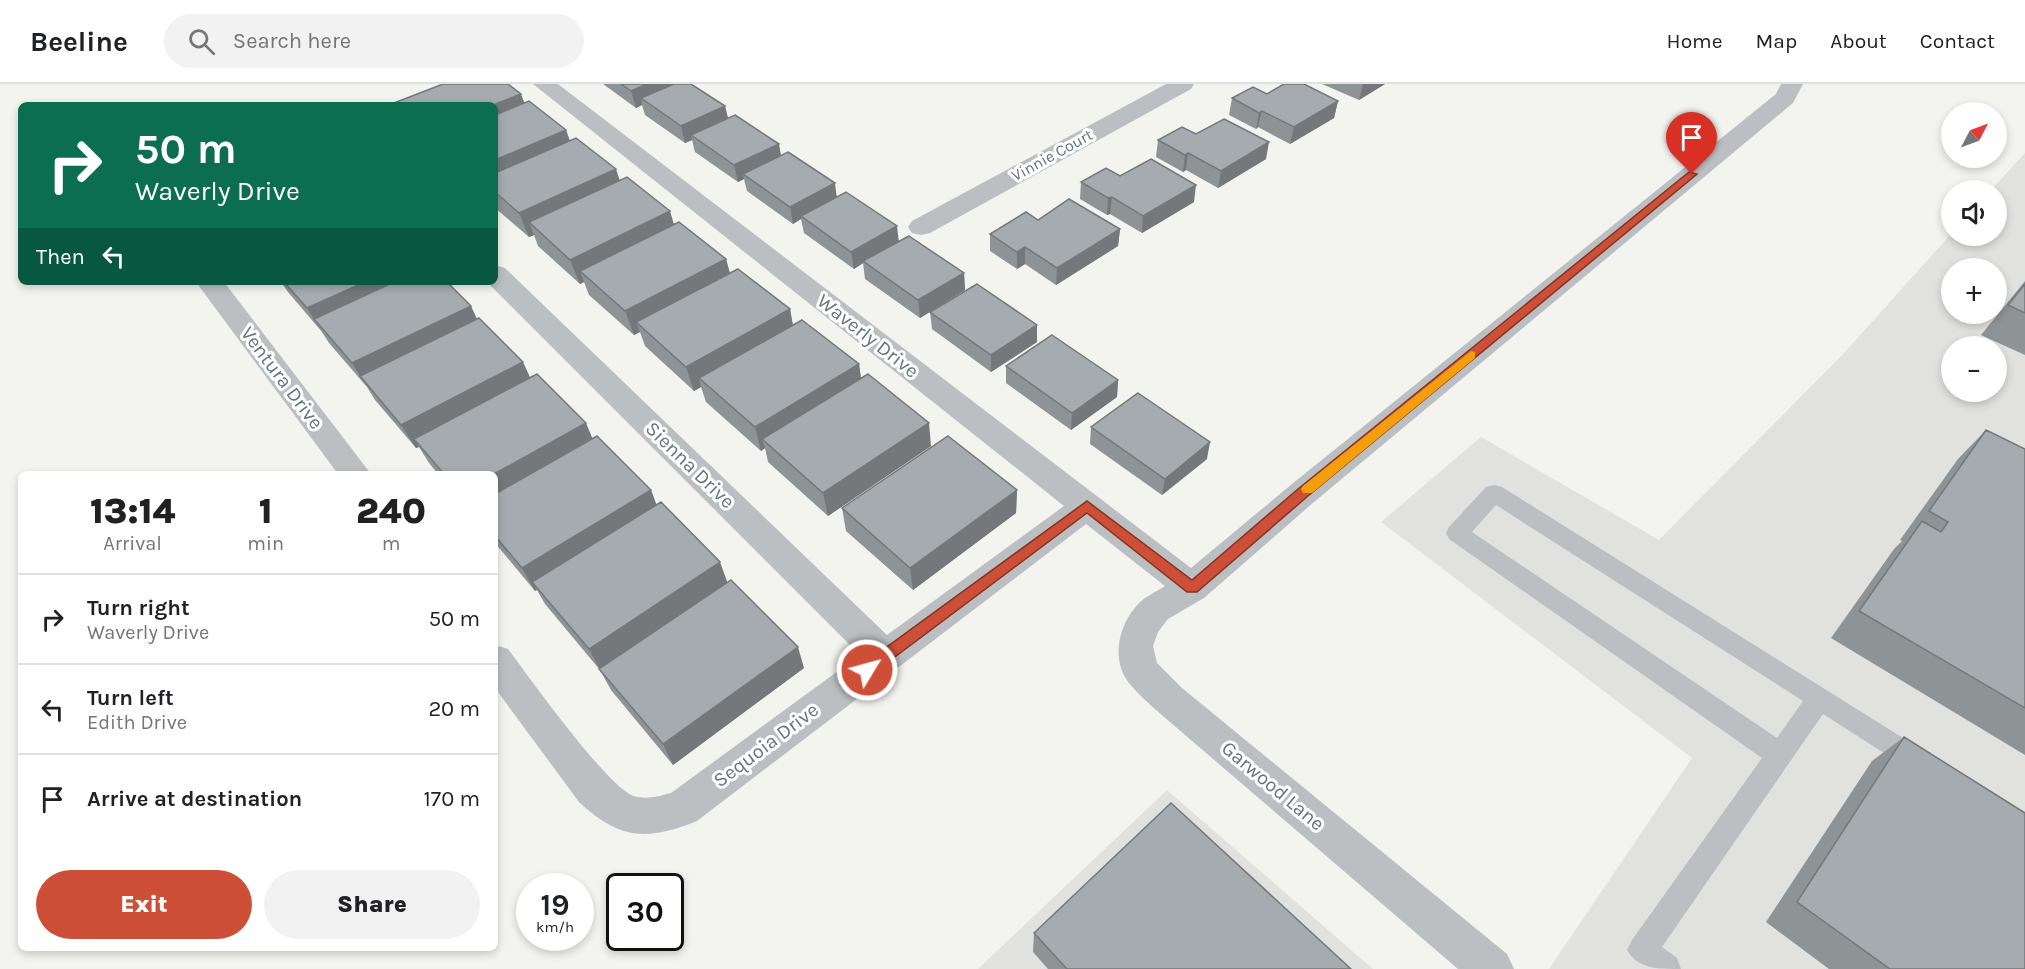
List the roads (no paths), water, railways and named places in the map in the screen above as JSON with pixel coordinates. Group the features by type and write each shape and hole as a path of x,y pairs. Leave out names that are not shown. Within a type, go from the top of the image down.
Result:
{"street":[{"name":"Waverly Drive","path":"544,84 1192,588"},
{"name":"Vinnie Court","path":"921,227 1183,84"},
{"name":"Garwood Lane","path":"1474,963 1169,699 1141,671 1135,646 1143,625 1156,609 1192,588 1303,493 1785,98 1791,84"},
{"name":"Sienna Drive","path":"498,277 885,656"},
{"name":"Ventura Drive","path":"212,285 353,471"},
{"name":"Sequoia Drive","path":"498,664 593,789 611,807 641,817 662,816 682,808 1087,506"}],"lane":[{"path":"1780,755 1457,533 1494,493 1937,773"},
{"path":"1666,969 1642,950 1820,698"}]}
